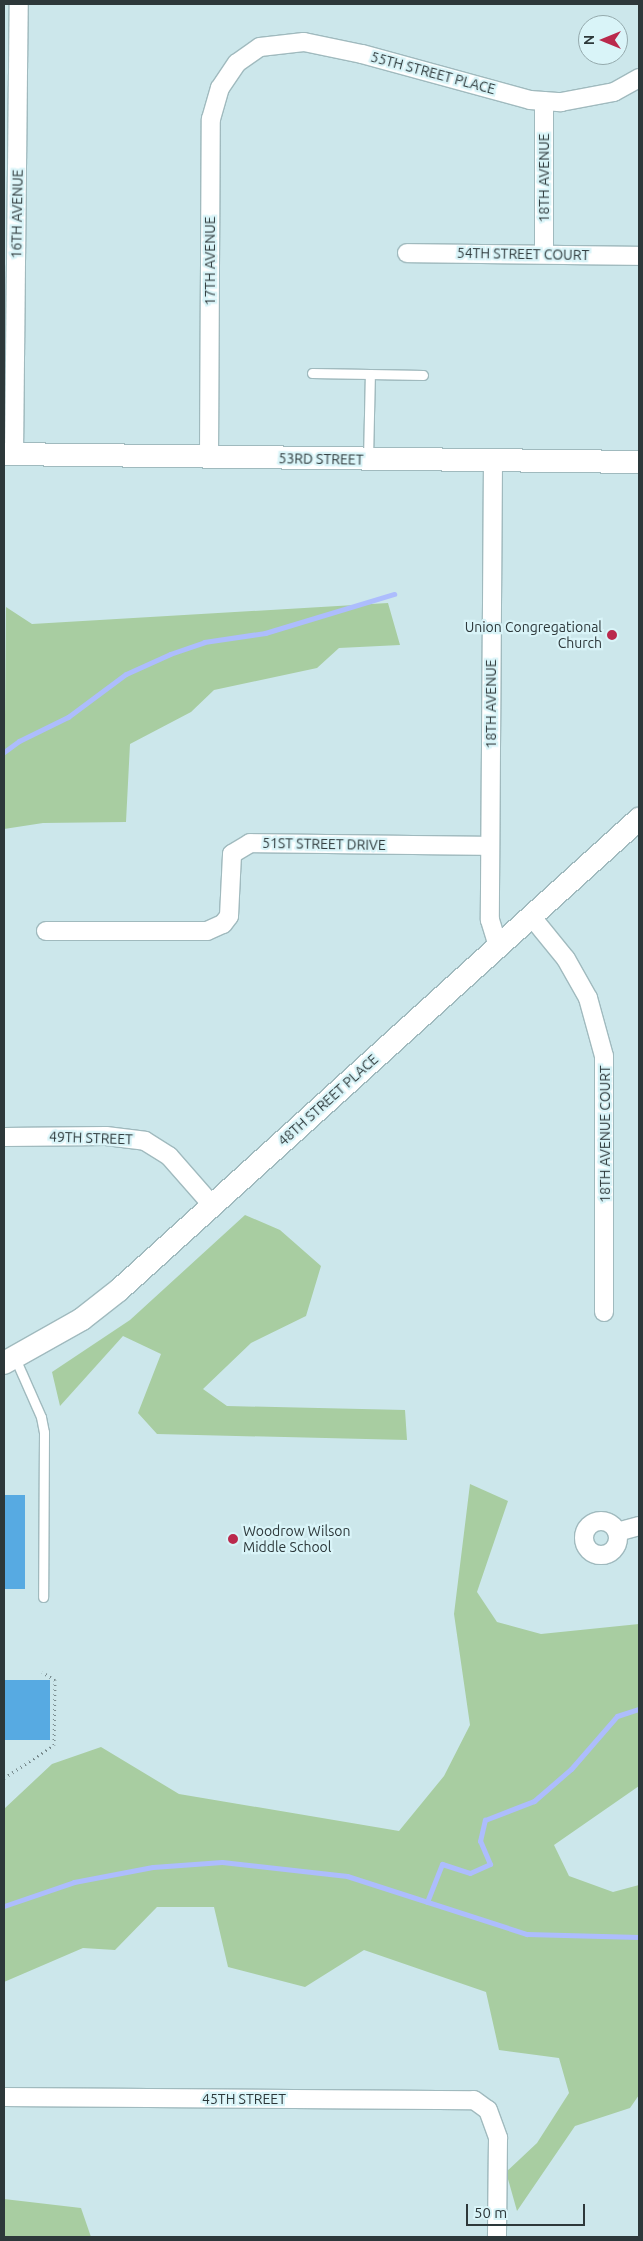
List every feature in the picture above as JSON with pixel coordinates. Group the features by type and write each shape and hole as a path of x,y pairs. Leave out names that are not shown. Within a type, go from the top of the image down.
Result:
{"street":[{"name":"16TH AVENUE","path":"9,454 11,42 19,4"},
{"name":"55TH STREET PLACE","path":"230,70 260,47 304,42 544,101 577,101 614,92 639,78"},
{"name":"17TH AVENUE","path":"209,457 211,119 220,88 230,70"},
{"name":"18TH AVENUE","path":"544,101 544,254"},
{"name":"54TH STREET COURT","path":"407,254 639,256"},
{"name":"53RD STREET","path":"9,454 639,462"},
{"name":"18TH AVENUE","path":"493,461 490,920 498,947"},
{"name":"48TH STREET PLACE","path":"10,1360 82,1319 212,1205 639,819"},
{"name":"51ST STREET DRIVE","path":"46,931 207,931 223,924 230,916 232,854 250,843 490,846"},
{"name":"18TH AVENUE COURT","path":"531,916 566,959 588,998 604,1056 604,1312"},
{"name":"49TH STREET","path":"4,1137 106,1136 146,1141 169,1156 212,1205"},
{"path":"617,1532 639,1526"},
{"name":"45TH STREET","path":"4,2097 444,2098 474,2100 488,2110 498,2138 497,2237"}],"lane":[{"path":"312,373 423,375"},
{"path":"368,459 370,374"},
{"path":"10,1360 41,1417 44,1432 43,1597"}],"path":[{"path":"4,1778 54,1745 55,1680 42,1672"}],"green space":[{"path":"388,603 400,645 339,648 317,668 214,690 191,712 130,744 126,822 43,823 4,829 6,607 32,624"},
{"path":"245,1215 280,1230 321,1266 306,1316 251,1343 203,1389 227,1406 405,1410 407,1440 157,1434 138,1413 161,1354 123,1336 60,1406 52,1372 130,1320"},
{"path":"470,1484 508,1501 477,1592 497,1622 541,1634 639,1624 639,1786 554,1845 569,1876 613,1892 639,1885 639,2095 630,2108 575,2126 517,2211 506,2172 537,2143 569,2093 559,2058 499,2050 486,1992 364,1950 305,1987 228,1967 214,1907 157,1907 115,1950 83,1948 4,1982 4,1809 52,1764 101,1747 179,1794 399,1831 444,1776 470,1725 454,1614"},
{"path":"4,2199 81,2208 91,2237 4,2237"}],"building":[{"path":"4,1495 25,1495 25,1589 4,1589"},
{"path":"4,1680 50,1680 50,1740 4,1740"}],"waterway":[{"path":"4,752 19,741 68,717 126,674 170,654 204,642 265,633 394,594"},
{"path":"427,1902 442,1864 470,1873 490,1864 480,1841 485,1820 534,1801 571,1769 617,1716 639,1709"},
{"path":"4,1906 74,1882 153,1867 222,1862 347,1876 527,1934 639,1937"}],"place":[{"name":"Union Congregational Church","path":"612,635"},
{"name":"Woodrow Wilson Middle School","path":"233,1539"}]}
